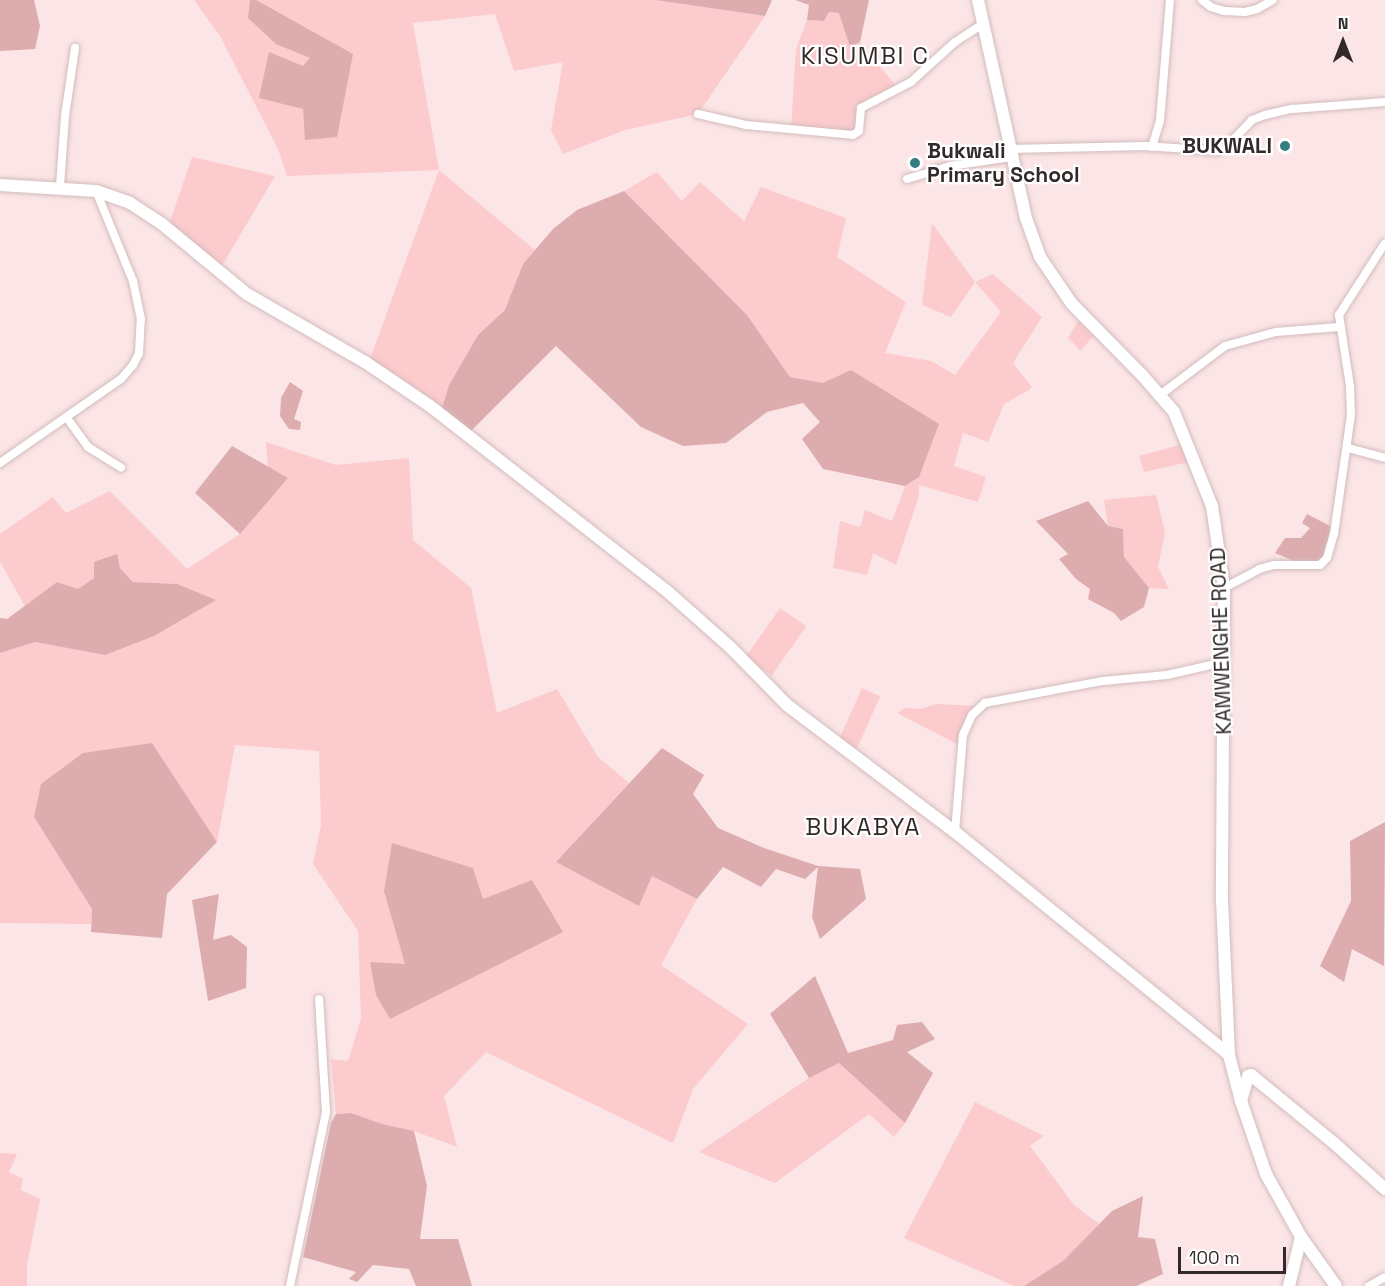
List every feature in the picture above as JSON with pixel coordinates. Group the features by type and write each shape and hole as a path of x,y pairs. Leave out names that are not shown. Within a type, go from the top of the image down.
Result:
{"street":[{"name":"KAMWENGHE ROAD","path":"978,0 1010,153 1026,218 1040,257 1072,304 1160,395 1173,412 1209,497 1217,530 1224,588 1222,900 1229,1055 1241,1101 1266,1174 1301,1237 1336,1286"},
{"path":"1152,147 1161,121 1170,0"},
{"path":"1202,0 1211,7 1224,11 1245,12 1257,9 1273,0"},
{"path":"698,114 746,125 854,135 859,131 861,108 910,82 956,42 983,24"},
{"path":"60,186 65,116 75,48"},
{"path":"907,179 951,166 1010,153 1152,147 1218,151 1229,144 1252,120 1265,115 1292,109 1385,102"},
{"path":"0,185 60,186 96,190 130,203 162,224 247,294 365,362 430,406 668,592 731,648 787,705 955,832 1229,1055"},
{"path":"0,463 68,418 121,379 134,365 139,353 141,319 133,281 96,190"},
{"path":"1224,588 1274,565 1320,565 1325,562 1334,534 1348,448 1350,386 1339,327 1343,307 1385,243"},
{"path":"1160,395 1225,346 1276,332 1339,327"},
{"path":"68,418 88,447 121,468"},
{"path":"1348,448 1385,458"},
{"path":"955,832 963,735 972,715 985,703 1103,681 1167,675 1224,662"},
{"path":"290,1286 326,1112 319,999"},
{"path":"1241,1101 1248,1076 1251,1075 1334,1143 1385,1189"},
{"path":"1289,1286 1301,1237"},
{"path":"1369,1286 1385,1277"}],"shaded area":[{"path":"0,0 34,0 40,26 35,49 0,51"},
{"path":"194,0 655,0 765,16 698,114 625,130 563,154 551,130 563,62 514,71 495,14 413,23 439,170 287,176 278,149 220,36"},
{"path":"250,0 256,0 353,54 337,137 305,140 303,109 259,98 269,52 303,66 310,58 276,44 248,18"},
{"path":"655,0 772,0 765,16"},
{"path":"795,0 869,0 860,42 850,47 839,13 829,12 824,21 807,20 809,5"},
{"path":"829,12 840,13 850,46 860,42 900,91 856,111 856,132 791,129 796,49 807,20 822,21"},
{"path":"192,157 275,176 220,269 168,228"},
{"path":"439,170 535,250 523,264 505,311 478,335 449,385 441,411 367,367"},
{"path":"657,172 682,201 700,182 744,221 761,187 846,218 837,257 906,302 885,353 931,361 955,375 1001,312 975,282 993,274 1042,317 1013,363 1032,387 1004,404 988,442 963,433 954,466 986,477 978,502 919,485 919,496 896,565 873,553 867,575 833,568 840,521 860,527 865,510 892,521 905,486 919,477 823,383 790,377 747,315 624,191"},
{"path":"624,191 747,315 790,377 823,383 851,370 939,424 919,477 905,486 823,469 802,439 820,422 803,403 767,412 726,443 683,446 641,427 556,346 470,432 441,411 449,385 478,335 505,310 523,264 553,229 577,210"},
{"path":"932,223 975,282 951,317 922,305"},
{"path":"1078,321 1093,336 1081,351 1068,338"},
{"path":"290,382 303,391 294,419 301,422 300,430 289,429 280,416 281,398"},
{"path":"266,442 336,465 409,458 413,540 471,588 497,713 557,689 598,757 629,783 556,862 639,905 652,876 697,899 661,965 748,1024 693,1089 673,1143 486,1052 444,1096 457,1147 414,1131 382,1124 351,1113 336,1114 331,1059 348,1061 361,1019 358,931 313,864 321,825 319,751 235,745 217,842 152,743 34,817 92,909 91,924 0,923 0,653 35,642 105,655 177,584 133,582 120,568 116,554 94,578 77,590 57,582 25,606 0,562 0,534 53,497 66,513 110,491 187,569 240,534 287,478 268,467"},
{"path":"1183,444 1189,462 1144,472 1139,456"},
{"path":"232,446 288,478 240,534 195,493"},
{"path":"1156,495 1165,532 1158,567 1169,589 1149,588 1124,557 1123,529 1108,526 1104,500"},
{"path":"1088,501 1108,526 1123,529 1124,557 1149,588 1144,607 1121,621 1114,613 1088,599 1090,589 1076,579 1059,559 1068,554 1036,521"},
{"path":"1307,514 1332,527 1328,557 1304,565 1275,553 1285,538 1301,538 1310,528 1302,523"},
{"path":"117,554 120,568 133,582 177,584 216,600 154,636 105,655 35,642 0,653 0,618 7,619 57,582 78,589 94,578 94,562"},
{"path":"780,608 806,626 772,676 746,657"},
{"path":"862,688 880,696 857,748 839,740"},
{"path":"936,704 980,706 971,713 960,731 957,744 897,713 905,708 920,709"},
{"path":"152,743 217,842 167,894 162,938 91,932 92,909 34,817 41,784 83,753"},
{"path":"662,748 704,775 693,794 718,828 764,848 818,866 860,869 866,899 820,939 812,917 818,867 805,879 776,869 761,887 723,867 697,899 652,876 639,906 556,862"},
{"path":"1385,822 1384,966 1352,949 1344,982 1320,966 1351,901 1350,841"},
{"path":"392,843 473,868 483,899 532,880 563,932 390,1019 376,995 370,962 405,964 384,891"},
{"path":"219,894 213,940 231,935 247,947 246,988 208,1001 192,900"},
{"path":"815,976 848,1053 893,1040 897,1025 922,1022 935,1039 907,1052 933,1073 905,1123 839,1063 809,1078 770,1014"},
{"path":"839,1063 905,1123 894,1137 869,1114 775,1183 699,1152 809,1078"},
{"path":"975,1102 1044,1136 1030,1146 1074,1205 1099,1224 1063,1261 1024,1286 1014,1286 904,1238"},
{"path":"351,1113 382,1124 414,1131 427,1186 420,1239 458,1239 472,1286 416,1286 409,1269 373,1265 357,1282 349,1279 356,1272 303,1257 331,1123 336,1114"},
{"path":"0,1153 17,1154 9,1172 23,1179 21,1190 40,1199 27,1265 27,1286 0,1286"},
{"path":"1143,1196 1138,1237 1155,1239 1163,1274 1136,1286 1024,1286 1063,1261 1112,1211"}],"place":[{"name":"BUKWALI","path":"1285,146"},
{"name":"Bukwali Primary School","path":"915,163"}],"district":[{"name":"KISUMBI C","path":"865,56"},
{"name":"BUKABYA","path":"863,827"}]}
